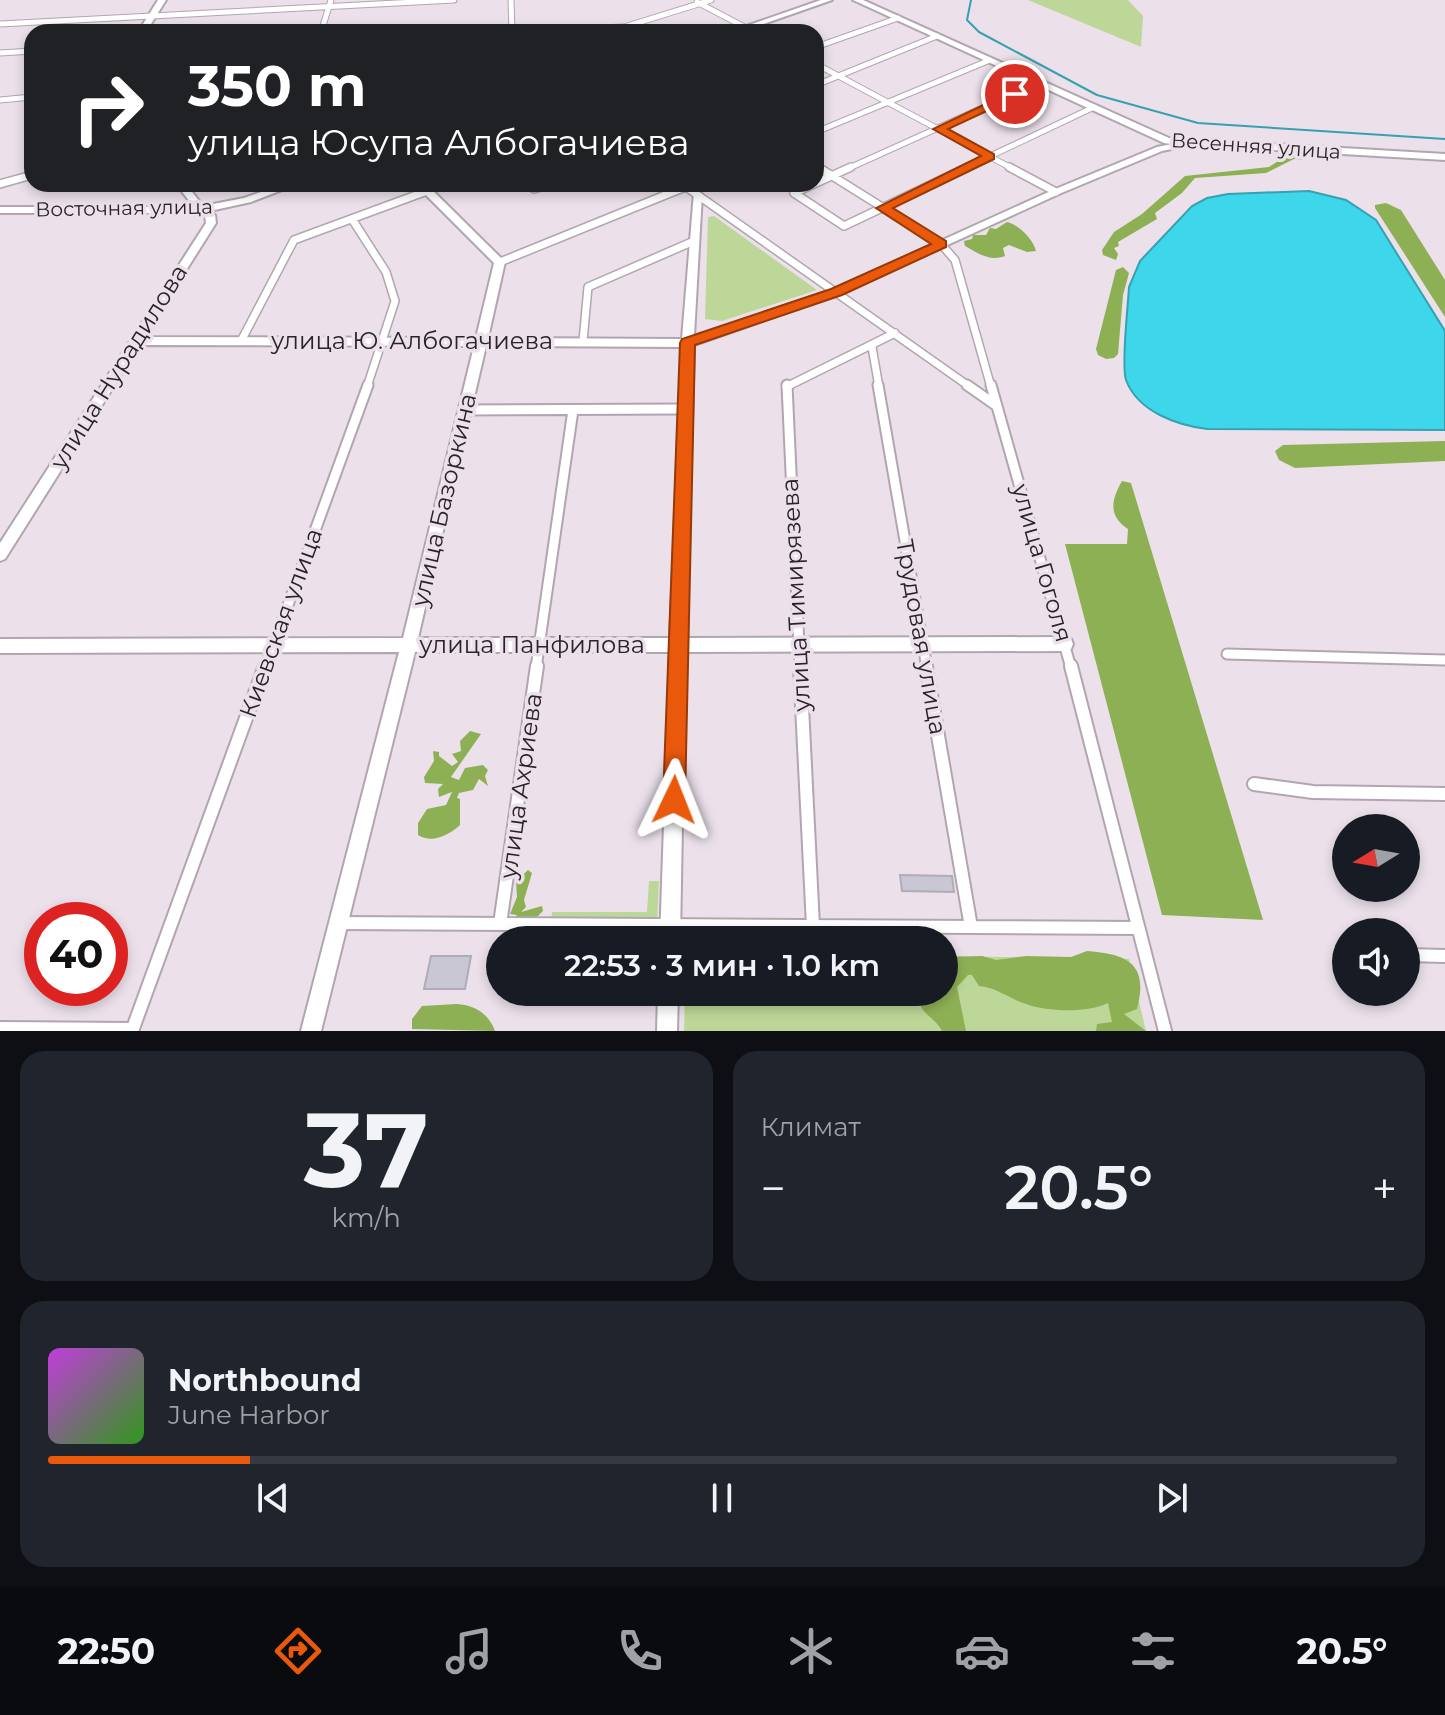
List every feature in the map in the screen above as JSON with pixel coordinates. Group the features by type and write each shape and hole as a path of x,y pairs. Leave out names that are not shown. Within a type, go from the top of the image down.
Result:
{"street":[{"path":"147,24 162,0"},
{"path":"0,24 330,3 454,0"},
{"path":"511,0 512,24"},
{"path":"694,0 739,24"},
{"path":"634,24 711,0"},
{"path":"766,24 828,0"},
{"name":"Весенняя улица","path":"857,0 1162,139 1187,144 1445,157"},
{"path":"323,24 330,3"},
{"path":"824,44 898,18"},
{"path":"824,82 937,36"},
{"path":"0,53 24,52"},
{"path":"824,129 990,60"},
{"path":"824,68 1056,192"},
{"path":"824,180 1040,82"},
{"path":"0,100 24,98"},
{"path":"796,192 794,193 844,226 1094,107"},
{"name":"улица Ю. Албогачиева","path":"136,341 687,343 836,292 1056,192 1160,149 1187,144"},
{"name":"улица Гоголя","path":"824,171 941,244 955,260 1065,644 1165,1031"},
{"path":"0,184 24,177"},
{"path":"188,192 206,214"},
{"name":"Восточная улица","path":"223,206 268,192"},
{"path":"241,341 294,240 415,192"},
{"path":"428,192 500,262 677,192"},
{"path":"670,926 684,409 694,241 690,192"},
{"path":"697,192 997,406"},
{"name":"улица Нурадилова","path":"0,555 136,341 206,214 223,206"},
{"name":"Восточная улица","path":"0,210 206,214"},
{"name":"Киевская улица","path":"133,1030 384,341 395,301 386,272 352,219"},
{"path":"583,341 588,287 694,241"},
{"name":"улица Базоркина","path":"311,1031 409,645 500,262"},
{"name":"улица Тимирязева","path":"813,926 786,385 872,347 895,333"},
{"name":"Трудовая улица","path":"872,347 971,927"},
{"path":"465,410 684,409"},
{"name":"улица Ахриева","path":"500,924 573,410"},
{"name":"улица Панфилова","path":"0,646 1065,644"},
{"path":"1227,654 1445,660"},
{"path":"1254,784 1313,792 1445,794"},
{"path":"338,923 542,926"},
{"path":"958,927 1137,928"},
{"path":"1420,955 1445,956"},
{"path":"667,1031 668,1006"},
{"path":"0,1028 133,1030"}],"green space":[{"path":"1028,0 1128,0 1143,16 1141,47"},
{"path":"1302,155 1305,160 1294,159 1266,173 1195,178 1182,193 1155,213 1157,219 1118,242 1119,246 1114,248 1118,254 1116,260 1103,255 1102,250 1114,232 1142,214 1185,176 1269,167 1286,156"},
{"path":"1386,203 1401,210 1445,280 1445,317 1375,208 1375,205"},
{"path":"714,216 817,290 722,321 705,319 708,217"},
{"path":"1007,222 1025,233 1036,251 1027,252 1009,245 1003,248 1005,256 994,258 965,246 964,241 972,239 973,235 986,235 990,228 996,229"},
{"path":"1123,267 1129,273 1123,295 1118,354 1106,359 1098,355 1096,349 1116,270"},
{"path":"1445,441 1445,461 1295,468 1279,460 1275,451 1283,445"},
{"path":"1122,481 1131,483 1263,920 1162,915 1065,544 1127,544 1128,529 1117,519 1113,507"},
{"path":"470,731 481,734 451,777 459,780 465,768 483,765 488,770 485,776 488,786 479,779 473,790 459,793 460,825 456,829 440,837 423,838 418,835 418,823 427,809 446,805 452,792 439,797 438,789 443,784 425,783 424,777 434,761 433,751 439,752 439,756 452,766 458,762 452,754 461,751 460,741"},
{"path":"528,870 532,873 524,900 526,907 521,912 542,906 543,911 535,919 514,919 517,915 510,914 517,897 516,881"},
{"path":"649,881 659,881 657,923 551,922 552,912 647,912"},
{"path":"1087,951 1114,955 1132,964 1140,981 1140,994 1137,1009 1124,1014 1146,1031 1096,1031 1097,1024 1112,1022 1108,1003 1079,1010 1056,1010 1035,1007 979,986 972,975 968,975 958,986 958,957 982,956 996,960 1026,956 1071,957"},
{"path":"958,956 1129,959 1146,1031 684,1031 685,1006 958,1006"},
{"path":"958,992 966,1031 942,1031 921,1006 958,1006"},
{"path":"457,1004 480,1012 495,1031 412,1029 412,1019 422,1006"}],"water":[{"path":"1309,191 1346,200 1376,220 1445,331 1445,430 1207,429 1160,415 1149,409 1132,391 1125,373 1125,335 1129,287 1140,261 1192,206 1207,198 1228,194"}],"building":[{"path":"900,875 952,876 954,892 902,891"},
{"path":"431,956 471,956 465,989 424,989"}],"waterway":[{"path":"971,0 967,20 979,32 1097,95 1198,123 1445,139"}],"route":[{"path":"674,800 687,343 836,292 941,244 883,208 990,157 939,129 1015,94"}]}
